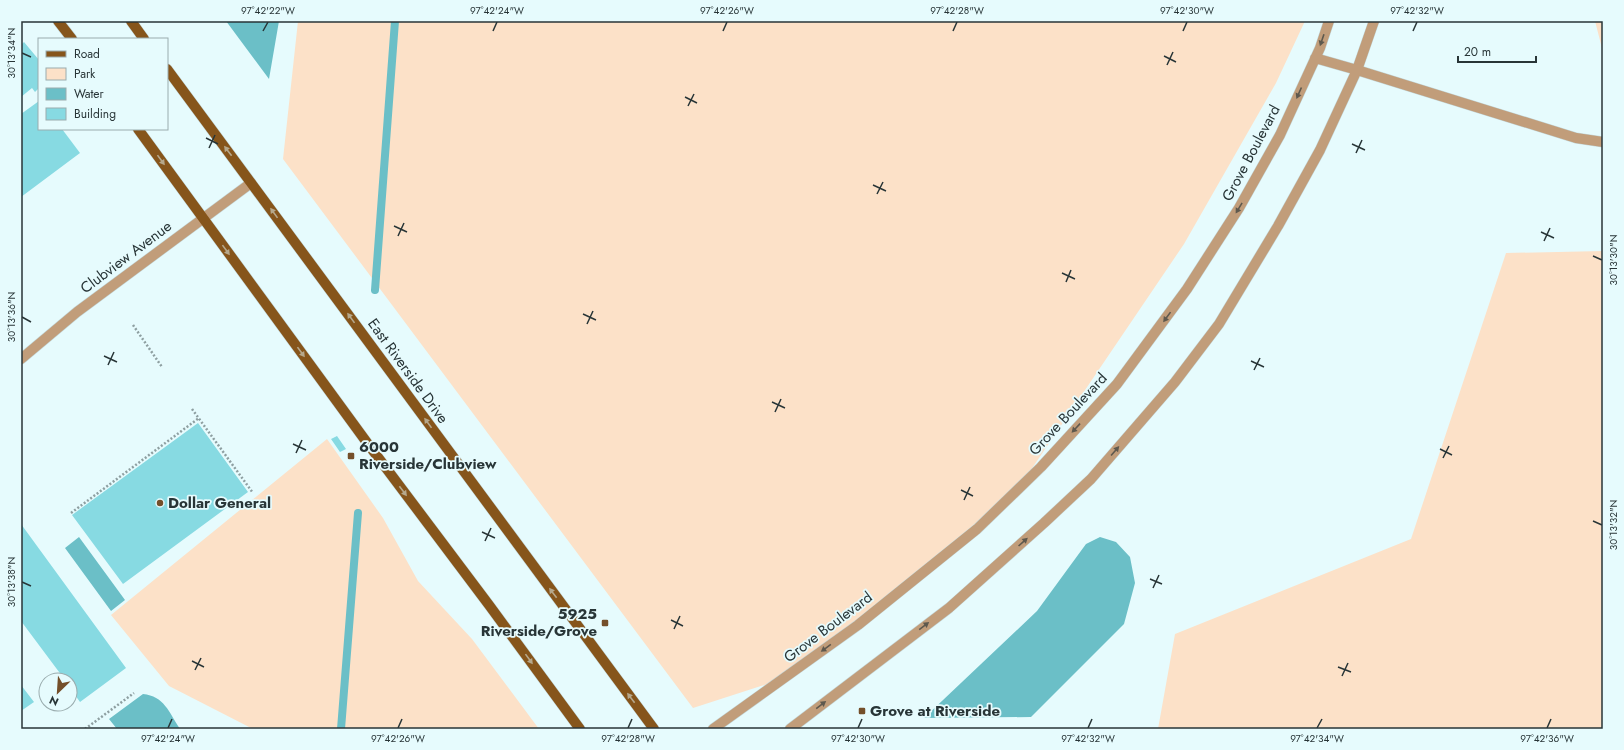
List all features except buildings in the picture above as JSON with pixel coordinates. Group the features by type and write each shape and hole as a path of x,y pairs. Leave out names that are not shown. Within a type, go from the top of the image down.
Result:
{"main road":[{"path":"58,21 71,38"},
{"path":"131,21 143,38"},
{"name":"East Riverside Drive","path":"168,70 252,182 654,729"},
{"path":"139,130 363,438 580,729"}],"street":[{"name":"Grove Boulevard","path":"713,729 858,625 977,529 1041,467 1117,384 1187,289 1239,208 1280,135 1315,58 1329,21"},
{"path":"790,729 954,602 1091,480 1174,382 1223,317 1278,226 1320,150 1357,70 1374,21"},
{"path":"1315,58 1576,138 1603,142"},
{"name":"Clubview Avenue","path":"21,359 77,312 252,182"}],"path":[{"path":"133,325 162,367"},
{"path":"192,409 253,493"},
{"path":"71,513 199,418"},
{"path":"85,729 134,693"}],"green space":[{"path":"298,21 1305,21 1276,83 1184,244 1018,489 783,679 693,708 283,159"},
{"path":"1595,21 1603,21 1603,52"},
{"path":"1603,251 1603,729 1158,729 1175,634 1411,539 1506,253"},
{"path":"327,439 383,518 418,581 472,639 539,729 253,729 169,686 111,615"}],"water":[{"path":"226,21 279,21 269,79"},
{"path":"79,537 125,600 111,611 65,548"},
{"path":"1100,537 1116,542 1130,557 1135,583 1124,624 1031,717 924,718 1037,611 1086,544"},
{"path":"143,694 150,695 161,701 180,729 117,729 109,719"}],"waterway":[{"path":"375,290 395,21"},
{"path":"341,729 358,513"}],"place":[{"name":"6000 Riverside/Clubview","path":"351,456"},
{"name":"Dollar General","path":"160,503"},
{"name":"5925 Riverside/Grove","path":"605,623"},
{"name":"Grove at Riverside","path":"862,711"}]}
